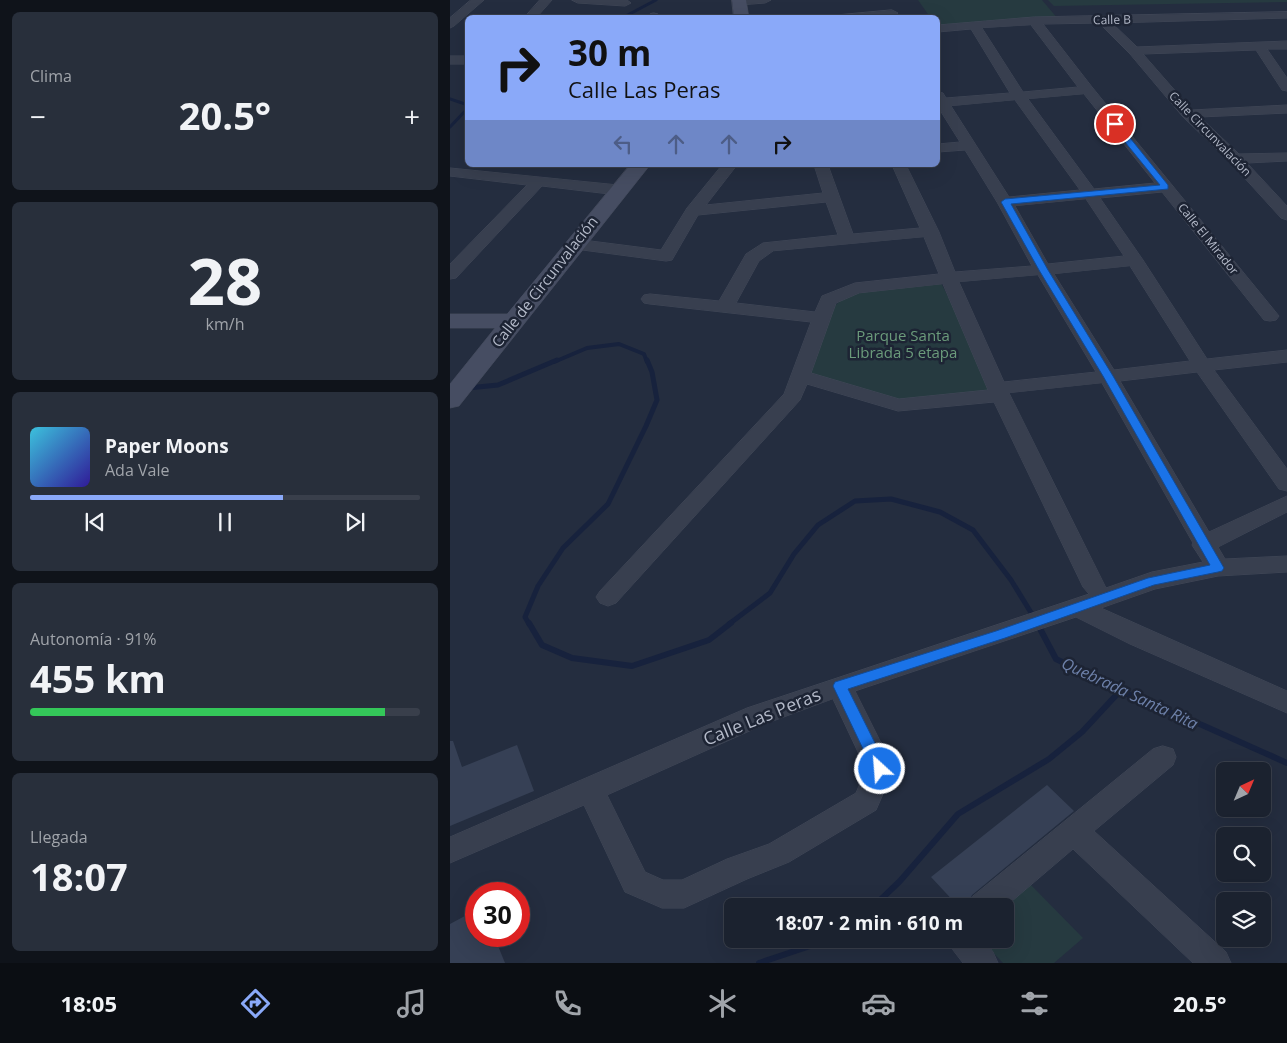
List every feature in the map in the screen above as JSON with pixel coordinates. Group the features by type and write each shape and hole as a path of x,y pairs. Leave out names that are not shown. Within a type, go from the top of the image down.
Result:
{"street":[{"path":"450,24 478,0"},
{"path":"532,15 546,0"},
{"path":"578,0 625,3"},
{"path":"741,15 739,1 765,0"},
{"path":"884,0 893,15"},
{"name":"Calle B","path":"940,28 1034,22 1287,15"},
{"name":"Calle Circunvalación","path":"1103,20 1134,50 1188,114 1286,212"},
{"name":"Calle El Mirador","path":"1034,22 1270,316"},
{"path":"974,25 1019,96 1135,260 1202,366 1287,484"},
{"path":"1134,50 1287,45"},
{"path":"1260,46 1287,87"},
{"path":"450,60 465,60"},
{"path":"940,101 1087,90"},
{"path":"940,102 1005,202 1043,270 1108,376 1203,545 1218,568"},
{"path":"1188,114 1287,108"},
{"path":"940,148 969,145"},
{"path":"1235,159 1287,157"},
{"name":"Calle de Circunvalación","path":"450,400 618,190 639,167"},
{"path":"575,244 666,256 693,211 728,167"},
{"path":"822,167 847,239"},
{"path":"900,167 931,232 948,278 999,392 1095,586"},
{"path":"450,172 539,180 618,190"},
{"path":"450,274 539,180"},
{"path":"1005,202 1165,187"},
{"path":"693,211 832,197"},
{"path":"725,307 752,258 769,246 931,232"},
{"path":"608,596 793,396 828,300 855,288 1135,260"},
{"path":"650,299 821,318"},
{"path":"450,321 514,321"},
{"path":"800,376 898,406 1108,376 1287,356"},
{"path":"1203,545 1287,504"},
{"name":"Calle Las Peras","path":"450,850 591,790 756,716 840,686 1000,634 1152,581 1218,568 1287,564"},
{"path":"1071,609 1287,702"},
{"path":"591,790 635,882 662,894 684,894 737,868 779,853 866,801 880,769 840,686"},
{"path":"994,898 1163,757"},
{"path":"1074,831 1215,963"},
{"path":"971,948 982,963"}],"green space":[{"path":"918,0 1042,0 1058,19 940,28 940,15 929,15"},
{"path":"1048,0 1287,0 1287,2 1054,6"},
{"name":"Parque Santa Librada 5 etapa","path":"941,283 997,389 898,405 800,376 821,318 855,288"},
{"path":"1030,884 1083,938 1054,963 1003,963 989,948 1014,948 1014,898"}],"building":[{"path":"450,741 453,741 462,767 517,745 534,791 450,826"},
{"path":"1047,785 1074,811 971,898 951,898 931,877"},
{"path":"465,916 465,947 498,947 505,963 450,963 450,924"}],"waterway":[{"name":"Quebrada Santa Rita","path":"628,15 656,0"},
{"path":"450,99 465,104"},
{"name":"Quebrada Santa Rita","path":"450,127 465,111"},
{"name":"Quebrada Santa Rita","path":"554,362 587,348 619,344 644,354 647,362"},
{"name":"Quebrada Santa Rita","path":"468,388 498,385 557,360"},
{"name":"Quebrada Santa Rita","path":"529,624 525,617 538,586 563,548 608,504 646,426 657,400 652,372 647,360"},
{"name":"Quebrada Santa Rita","path":"729,624 770,593 794,554 818,525 855,501 891,499 940,512 973,530 1011,580 1038,624"},
{"name":"Quebrada Santa Rita","path":"529,623 542,645 572,658 632,666 709,640 731,623"},
{"name":"Quebrada Santa Rita","path":"1037,623 1056,659 1146,703 1202,725 1287,763"},
{"path":"882,898 900,881 958,814 1049,759 1082,732 1120,691"},
{"path":"759,963 804,948"}],"route":[{"path":"880,769 840,686 1000,634 1152,581 1218,568 1203,545 1108,376 1043,270 1005,202 1165,187 1115,124"}]}
